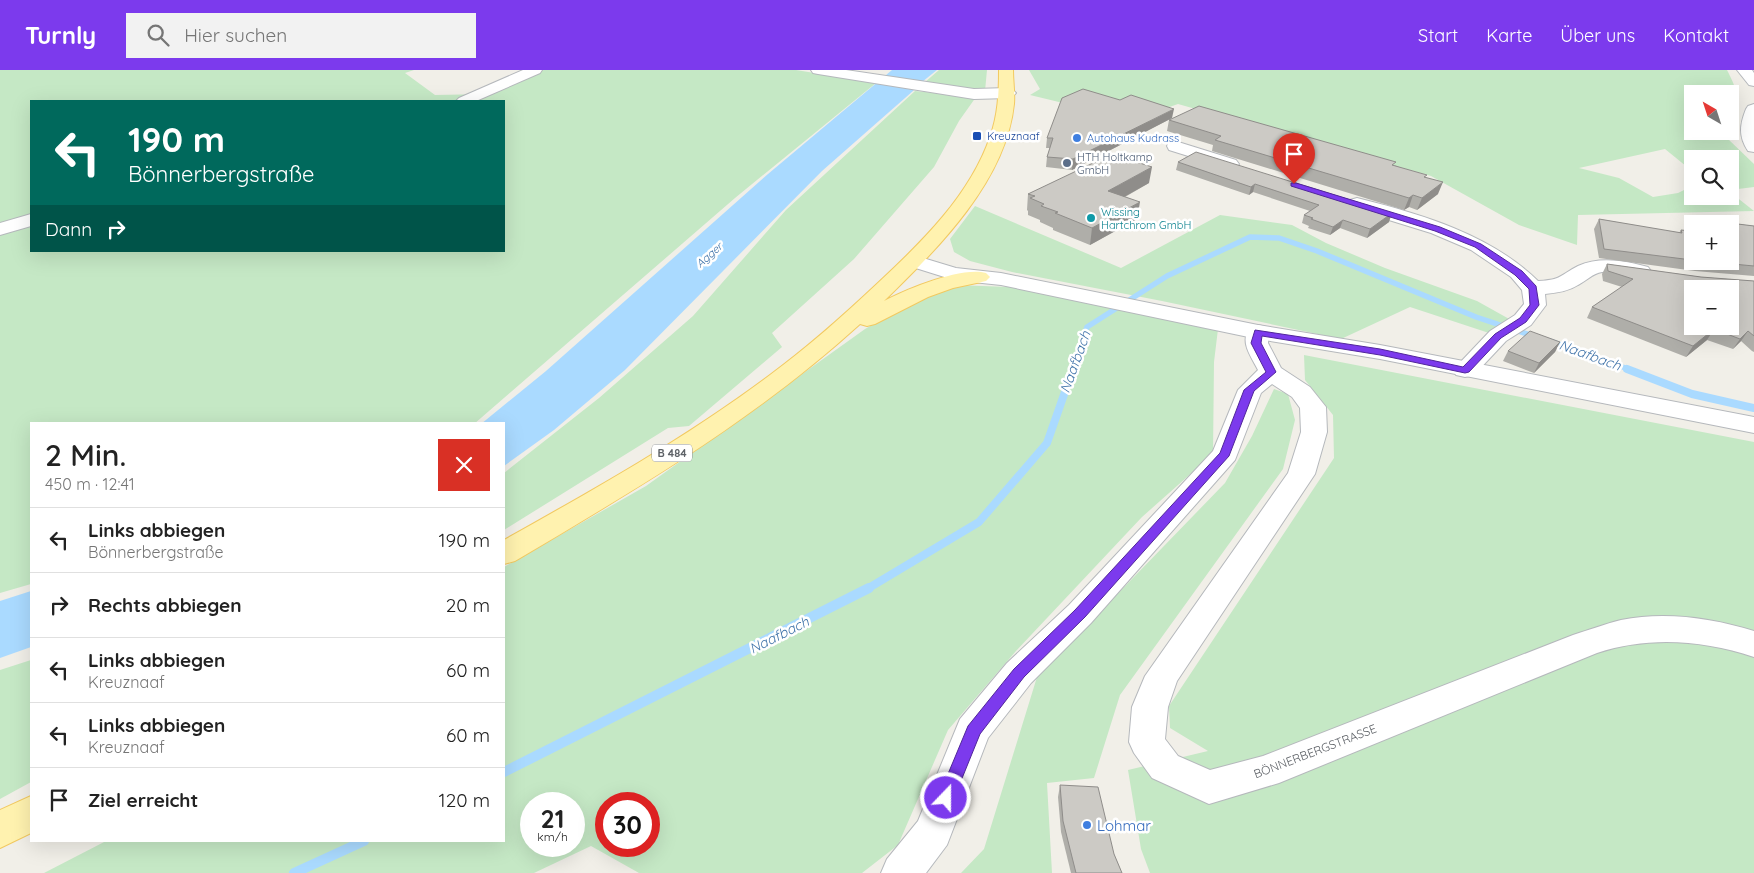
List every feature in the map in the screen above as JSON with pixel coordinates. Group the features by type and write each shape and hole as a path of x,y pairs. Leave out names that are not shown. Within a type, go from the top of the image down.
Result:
{"main road":[{"name":"B 484","path":"505,552 613,491 749,403 831,339 913,261 955,212 976,182 998,139 1008,93 1006,70"},
{"path":"831,339 903,299 939,284 979,277"},
{"path":"0,830 30,814"}],"street":[{"path":"466,100 535,70"},
{"path":"818,70 960,92 989,95 1008,93"},
{"path":"1744,70 1754,82"},
{"path":"1754,109 1748,127 1749,140 1754,147"},
{"path":"1176,146 1245,169"},
{"path":"1347,199 1438,229 1478,246 1518,273 1533,288 1535,305 1523,320 1498,336 1465,370"},
{"path":"0,229 30,220"},
{"path":"913,261 954,274 1001,279 1258,332 1380,352 1754,425"},
{"path":"913,261 941,261 967,265 1001,279"},
{"path":"1533,288 1554,287 1569,282 1585,271 1600,266 1656,273"},
{"name":"BÖNNERBERGSTRASSE","path":"1258,332 1256,343 1271,372 1301,392 1313,407 1314,432 1301,474 1162,676 1150,707 1147,742 1165,767 1209,787 1266,771 1585,644 1625,632 1668,628 1706,633 1754,644"},
{"path":"901,873 932,832 973,730 1019,673 1080,614 1225,454 1250,390 1271,372"}],"green space":[{"path":"0,70 414,70 405,73 435,95 490,94 543,70 796,70 876,83 735,198 476,422 30,422 30,584 0,593"},
{"path":"939,70 987,70 985,91 924,83"},
{"path":"1029,70 1727,70 1734,85 1684,85 1684,140 1729,140 1754,164 1754,187 1739,189 1739,150 1684,150 1684,164 1665,149 1579,168 1619,178 1653,197 1678,193 1684,190 1684,205 1739,205 1739,199 1754,211 1578,215 1577,245 1519,225 1431,176 1178,104 1158,111 1063,103 1030,95 1040,89"},
{"path":"915,91 976,97 959,121 934,167 854,259 772,333 782,347 689,426 668,428 505,529 505,472 599,398 693,316 786,210"},
{"path":"975,206 1121,268 1220,215 1292,225 1326,243 1385,268 1477,301 1511,320 1489,333 1410,307 1341,339 1162,301 1012,272 970,261 954,252 950,239"},
{"path":"956,285 1009,287 1218,329 1214,362 1213,454 1142,517 1016,651 948,730 898,845 862,873 639,873 611,857 660,857 660,792 595,792 595,848 591,846 585,849 585,792 520,792 520,857 568,857 534,873 44,873 104,842 505,842 505,566 646,486 865,329 928,293"},
{"path":"1304,355 1754,442 1754,873 1150,873 1141,849 1128,770 1208,751 1170,728 1169,706 1334,458 1333,415 1305,380"},
{"path":"1274,389 1288,394 1295,420 1283,469 1120,695 1094,778 1047,783 1052,873 961,873 984,849 1037,677 1225,483 1252,436"},
{"path":"30,660 30,783 0,799 0,670"}],"water":[{"name":"Agger","path":"892,70 937,70 822,171 625,370 554,430 505,465 505,422 483,422 546,371 768,174"},
{"path":"30,591 30,647 0,658 0,601"}],"building":[{"path":"1083,89 1120,100 1131,95 1174,109 1073,159 1047,157 1053,138 1047,138 1062,98"},
{"path":"1199,106 1396,162 1392,165 1427,175 1424,177 1443,182 1422,198 1413,195 1409,198 1215,140 1221,136 1169,120"},
{"path":"1196,152 1392,213 1370,229 1343,220 1333,227 1304,215 1319,205 1255,184 1251,187 1178,162"},
{"path":"1112,154 1152,167 1108,191 1140,202 1092,228 1055,213 1058,212 1041,206 1044,204 1030,198 1035,196 1028,194"},
{"path":"1599,219 1682,233 1681,230 1684,230 1684,259 1604,249"},
{"path":"1739,224 1754,226 1754,266 1739,265"},
{"path":"1607,264 1701,277 1754,281 1754,336 1748,331 1740,339 1730,335 1739,335 1739,280 1684,280 1684,335 1707,335 1693,346 1592,307 1633,279 1608,271"},
{"path":"1530,331 1560,342 1539,363 1508,351"},
{"path":"1060,785 1098,787 1114,854 1122,873 1076,873 1063,821"}],"waterway":[{"name":"Naafbach","path":"1072,370 1087,327 1167,276 1250,237 1279,238 1317,251 1476,317 1536,337"},
{"name":"Naafbach","path":"1550,341 1631,370"},
{"name":"Naafbach","path":"867,589 979,522 1047,443 1073,369"},
{"name":"Naafbach","path":"1627,369 1692,394 1754,408"},
{"name":"Naafbach","path":"505,771 869,588"},
{"name":"Naafbach","path":"294,873 362,842"}],"place":[{"name":"Kreuznaaf","path":"977,136"},
{"name":"Autohaus Kudrass","path":"1077,138"},
{"name":"HTH Holtkamp GmbH","path":"1067,163"},
{"name":"Wissing Hartchrom GmbH","path":"1091,218"},
{"name":"Lohmar","path":"1087,825"}],"route":[{"path":"946,798 973,730 1019,673 1080,614 1225,454 1250,390 1271,372 1256,343 1258,332 1380,352 1465,370 1498,336 1523,320 1535,305 1533,288 1518,273 1478,246 1438,229 1294,184"}]}
